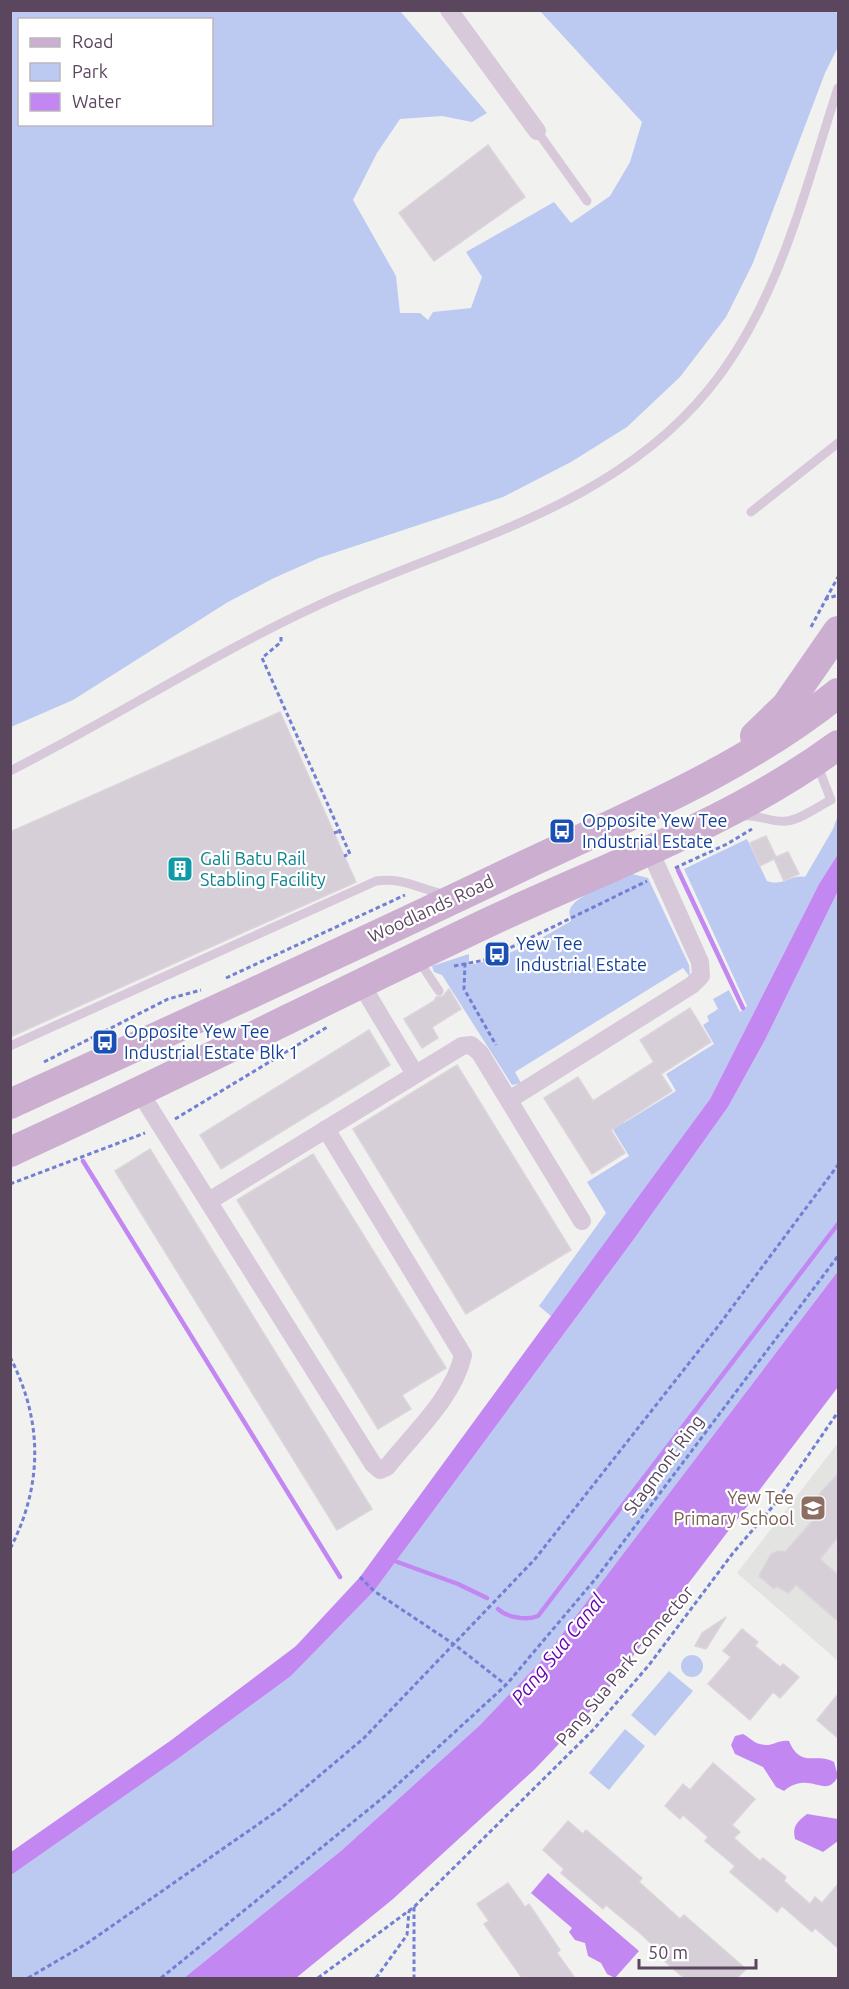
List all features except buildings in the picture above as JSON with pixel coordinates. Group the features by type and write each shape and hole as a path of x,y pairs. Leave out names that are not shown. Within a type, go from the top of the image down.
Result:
{"main road":[{"path":"694,785 768,725 786,706 838,631"},
{"name":"Woodlands Road","path":"21,1099 694,785 766,746 838,693"},
{"name":"Woodlands Road","path":"10,1152 416,957 718,819 827,753"},
{"path":"21,1099 16,1124 22,1129 47,1136"}],"street":[{"path":"449,10 537,131"},
{"path":"509,1100 692,985 701,976 700,962 650,851"},
{"path":"361,984 415,1074"},
{"path":"209,1201 462,1046 471,1046 480,1053 582,1221"},
{"path":"139,1091 373,1464 380,1470 387,1467 448,1390 459,1373 463,1355 326,1129"}],"lane":[{"path":"10,771 74,739 177,678 280,624 383,577 528,520 581,494 649,450 709,390 753,323 782,258 838,88"},
{"path":"537,131 587,201"},
{"path":"751,512 838,444"},
{"path":"718,819 755,814 766,819 788,822 831,800 827,753"},
{"path":"10,1046 376,881 392,879 458,897"},
{"path":"416,957 439,991"}],"path":[{"path":"806,637 838,577"},
{"path":"826,599 838,595"},
{"path":"281,642 262,658 350,854 344,856"},
{"path":"285,723 290,721"},
{"path":"295,746 301,744"},
{"path":"305,768 310,765"},
{"path":"315,790 320,788"},
{"path":"324,812 330,810"},
{"path":"334,833 340,831"},
{"path":"221,981 423,886"},
{"path":"465,963 464,989 497,1047"},
{"path":"41,1063 168,999 210,986"},
{"path":"28,1978 86,1944 280,1809 364,1738 535,1559 719,1325 838,1165"},
{"name":"Stagmont Ring","path":"161,1978 385,1796 506,1686 597,1577 838,1257"},
{"path":"10,1357 19,1374 36,1441 30,1503 10,1549"},
{"name":"Pang Sua Park Connector","path":"318,1978 414,1907 593,1730 649,1665 706,1593 733,1553 774,1505 838,1412"},
{"path":"360,1577 374,1591 455,1645 506,1686"},
{"path":"414,1907 414,1978"},
{"path":"376,1978 407,1935 409,1911"}],"shaded area":[{"name":"Yew Tee Primary School","path":"838,1443 838,1661 737,1573"}],"green space":[{"path":"833,10 838,14 838,47 825,73 753,263 726,317 680,377 627,427 571,462 503,497 319,558 274,578 228,602 73,700 11,727 11,11 400,11 487,113 472,122 442,116 400,119 377,153 353,200 396,276 400,313 420,313 428,320 433,312 471,308 482,277 466,252 554,202 571,223 610,196 630,162 642,122 540,11"},
{"path":"838,815 838,854 819,884 710,1099 552,1317 539,1306 606,1213 587,1182 629,1156 606,1118 616,1112 624,1123 676,1091 666,1074 714,1044 703,1025 709,1021 707,1016 718,1009 713,999 729,990 740,1012 747,1006 684,869 747,839 767,881 783,882 796,877 805,877 833,829"},
{"path":"632,874 648,878 689,965 690,977 683,968 515,1072 521,1083 512,1085 442,975 434,972 432,966 469,954 469,965 522,948 571,921 570,909 582,897"},
{"path":"838,891 838,1271 544,1658 480,1725 342,1850 184,1978 11,1978 10,1875 291,1676 374,1591 634,1239 728,1107 766,1038"},
{"path":"692,1655 700,1658 703,1666 700,1674 692,1677 684,1674 681,1666 684,1658"},
{"path":"669,1671 693,1691 655,1736 631,1715"},
{"path":"625,1729 645,1746 609,1790 589,1773"}],"water":[{"path":"838,854 838,891 766,1038 728,1107 634,1239 374,1591 291,1676 11,1875 11,1852 170,1741 296,1646 360,1577 710,1099 819,884"},
{"name":"Pang Sua Canal","path":"838,1271 838,1387 595,1706 535,1769 393,1899 296,1978 184,1978 342,1850 480,1725 544,1658"},
{"path":"743,1734 764,1745 789,1741 798,1755 834,1762 838,1776 828,1786 802,1783 793,1785 784,1791 776,1787 763,1767 735,1754 731,1745 735,1736"},
{"path":"807,1814 838,1819 838,1841 823,1852 795,1839 796,1825"},
{"path":"548,1873 639,1951 615,1978 607,1974 601,1963 588,1956 585,1943 575,1940 569,1932 572,1928 531,1893"}],"waterway":[{"path":"678,870 743,1008"},
{"path":"83,1161 340,1577"},
{"path":"498,1609 517,1617 538,1616 838,1224"},
{"path":"392,1560 458,1584 487,1598"}],"place":[{"name":"Opposite Yew Tee Industrial Estate","path":"562,831"},
{"name":"Gali Batu Rail Stabling Facility","path":"180,869"},
{"name":"Yew Tee Industrial Estate","path":"497,954"},
{"name":"Opposite Yew Tee Industrial Estate Blk 1","path":"105,1042"},
{"name":"Yew Tee Primary School","path":"813,1508"}]}
